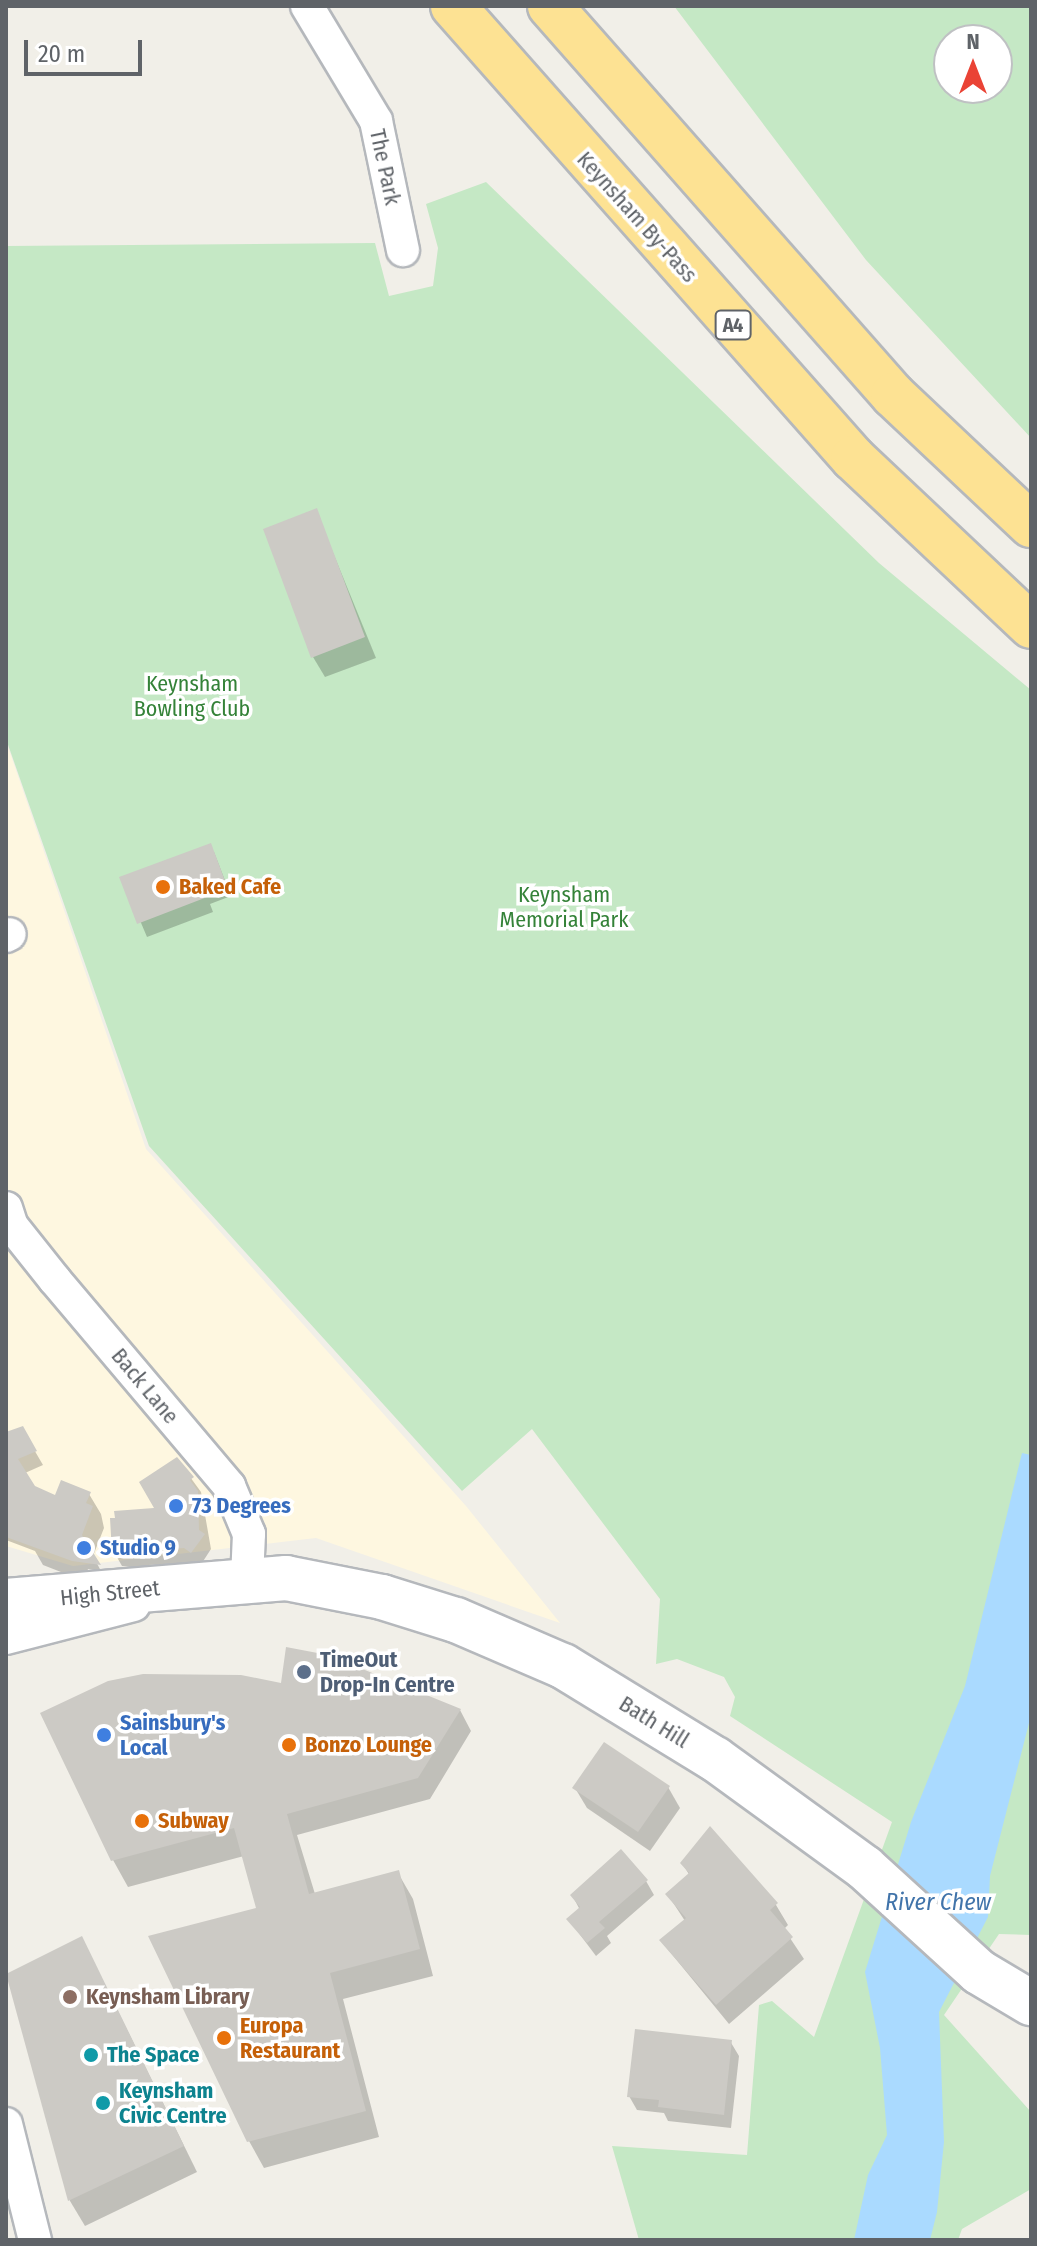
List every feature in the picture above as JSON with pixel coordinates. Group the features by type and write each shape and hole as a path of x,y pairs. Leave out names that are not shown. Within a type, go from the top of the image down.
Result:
{"highway":[{"name":"Keynsham By-Pass","path":"453,6 853,458 1031,626"},
{"path":"550,6 893,395 1031,525"}],"main road":[{"name":"Bath Hill","path":"230,1580 299,1579 382,1597 456,1620 559,1664 715,1759 865,1868 979,1972 1031,2003"},
{"name":"High Street","path":"6,1601 230,1580"}],"street":[{"name":"The Park","path":"307,6 376,121 403,250"},
{"name":"Back Lane","path":"6,1208 12,1226 55,1280 229,1486 249,1534 230,1580"},
{"path":"6,1638 230,1580"},
{"path":"6,2124 35,2240"}],"shaded area":[{"path":"6,741 146,1149 466,1506 560,1623 316,1538 73,1566 6,1546"}],"green space":[{"path":"674,6 1031,6 1031,438 866,260"},
{"name":"Keynsham Memorial Park","path":"486,182 879,563 1031,690 1031,1935 999,1934 944,2015 1031,2112 1031,2189 962,2229 958,2240 639,2240 612,2146 747,2155 759,2005 772,2001 814,2037 892,1822 730,1716 735,1697 724,1677 677,1659 656,1664 660,1599 532,1429 462,1491 149,1146 6,739 6,246 375,243 389,296 433,286 438,248 426,204"}],"water":[{"name":"River Chew","path":"1022,1453 1031,1455 1031,1715 990,1876 988,1917 939,2012 944,2142 937,2212 930,2240 854,2240 868,2175 887,2135 880,2048 865,1972 911,1822 965,1686"}],"building":[{"path":"317,508 365,637 311,658 263,529"},
{"name":"Baked Cafe","path":"211,843 228,889 137,924 119,877"},
{"path":"23,1426 37,1451 18,1459 35,1486 55,1495 61,1480 91,1492 86,1503 93,1506 82,1535 101,1565 72,1561 6,1537 6,1432"},
{"name":"73 Degrees","path":"177,1457 194,1477 190,1480 198,1491 199,1530 205,1534 191,1553 184,1548 142,1551 143,1556 112,1553 110,1518 115,1518 114,1511 154,1508 139,1482"},
{"path":"286,1647 328,1655 461,1709 418,1778 287,1814 309,1894 399,1870 420,1949 330,1973 366,2111 247,2142 148,1936 256,1908 234,1828 111,1861 40,1713 108,1681 143,1674 241,1675 281,1683"},
{"path":"604,1742 670,1786 638,1832 572,1788"},
{"path":"710,1826 778,1903 770,1910 793,1937 716,2005 659,1940 686,1918 665,1894 689,1873 680,1863"},
{"path":"621,1849 648,1880 599,1922 605,1928 587,1943 566,1919 580,1907 570,1895"},
{"name":"Keynsham Civic Centre","path":"82,1936 184,2146 68,2201 6,1974"},
{"path":"635,2029 732,2040 724,2115 658,2107 659,2100 627,2097"}],"place":[{"name":"Baked Cafe","path":"163,887"},
{"name":"73 Degrees","path":"176,1506"},
{"name":"Studio 9","path":"84,1548"},
{"name":"TimeOut Drop-In Centre","path":"304,1672"},
{"name":"Sainsbury's Local","path":"104,1735"},
{"name":"Bonzo Lounge","path":"289,1745"},
{"name":"Subway","path":"142,1821"},
{"name":"Keynsham Library","path":"70,1997"},
{"name":"Europa Restaurant","path":"224,2038"},
{"name":"The Space","path":"91,2055"},
{"name":"Keynsham Civic Centre","path":"103,2103"}],"park label":[{"name":"Keynsham Bowling Club","path":"192,696"}]}
